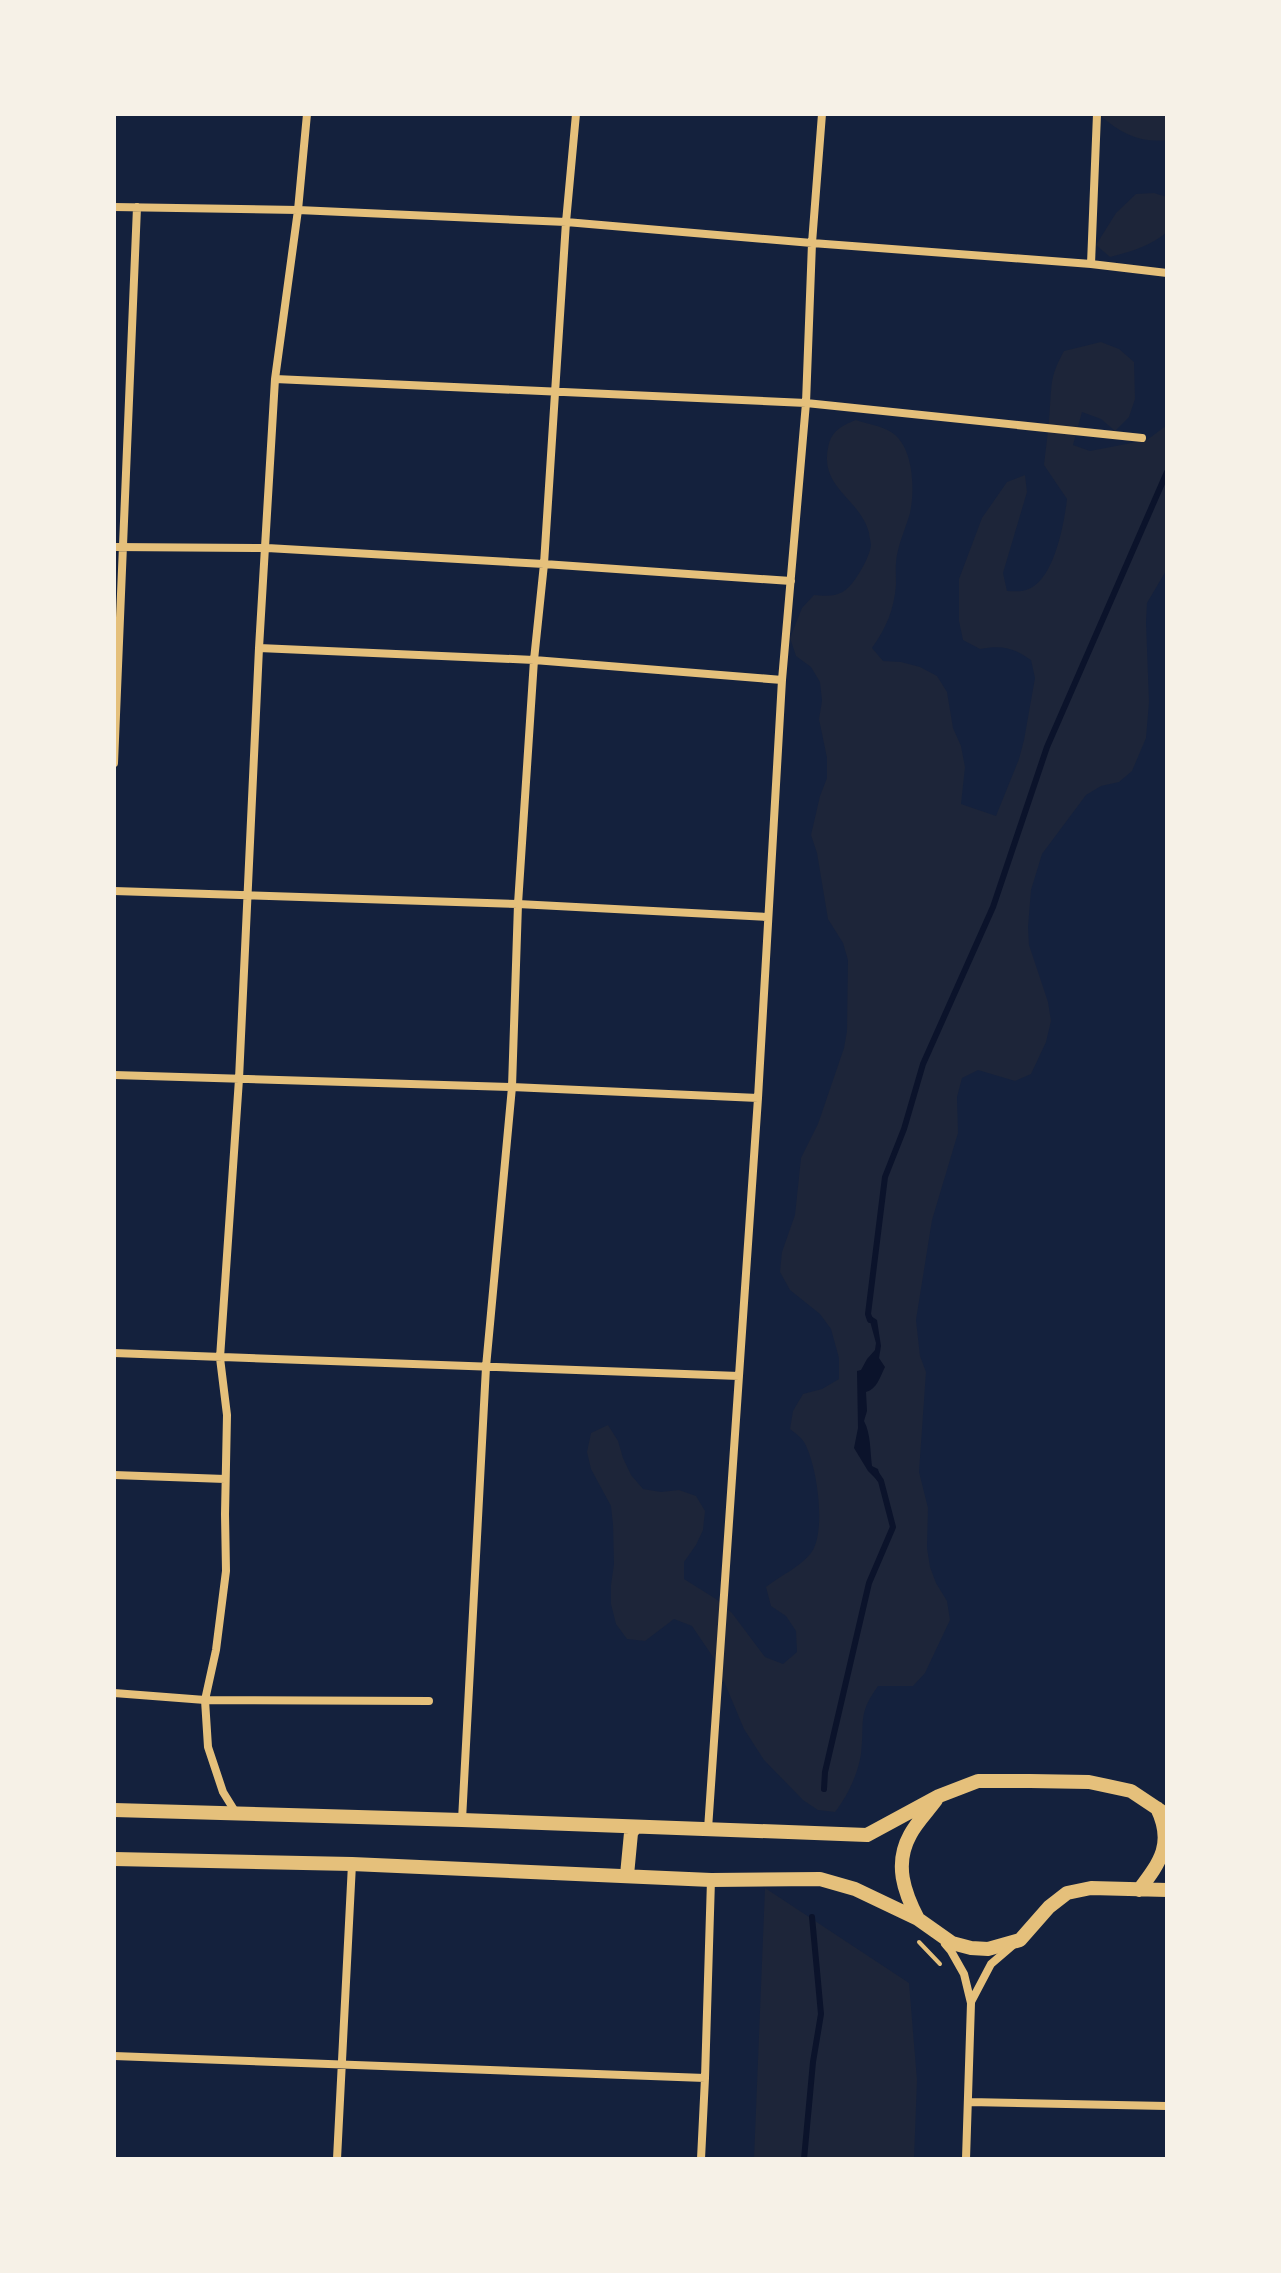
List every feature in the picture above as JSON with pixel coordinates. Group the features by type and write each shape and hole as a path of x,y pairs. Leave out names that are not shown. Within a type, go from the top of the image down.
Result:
{"main road":[{"path":"114,1810 867,1835 939,1796 978,1781 1089,1782 1131,1791 1162,1811 1166,1836 1162,1857 1139,1890"},
{"path":"918,1919 907,1897 900,1865 909,1836 939,1796"},
{"path":"627,1875 631,1833 635,1827"},
{"path":"114,1859 352,1864 711,1880 820,1879 855,1889 918,1919 952,1943 988,1949 1020,1940 1049,1907 1067,1893 1091,1888 1167,1890"}],"street":[{"path":"236,1813 223,1792 208,1747 205,1700 216,1650 226,1571 227,1415 220,1358 239,1079 275,379 298,210 307,114"},
{"path":"462,1820 486,1367 512,1087 518,904 534,660 544,564 576,114"},
{"path":"708,1829 758,1098 782,680 806,403 812,243 822,114"},
{"path":"1091,264 1097,114"},
{"path":"114,207 298,210 566,222 1091,264 1167,273"},
{"path":"114,763 137,207"},
{"path":"275,379 806,403 1142,438"},
{"path":"114,547 267,548 791,581"},
{"path":"259,648 534,660 782,680"},
{"path":"114,891 518,904 767,917"},
{"path":"114,1075 758,1098"},
{"path":"114,1353 739,1376"},
{"path":"114,1475 225,1479"},
{"path":"114,1693 205,1700 429,1701"},
{"path":"337,2159 352,1864"},
{"path":"701,2159 711,1880"},
{"path":"918,1919 951,1951 964,1974 971,2003 966,2159"},
{"path":"971,2003 991,1964 1020,1940"},
{"path":"114,2056 705,2078"},
{"path":"969,2102 1167,2106"}],"path":[{"path":"918,1942 947,1972"}],"shaded area":[{"path":"1103,114 1167,114 1167,140 1148,140 1124,133 1102,117"},
{"path":"1154,193 1167,197 1167,232 1147,245 1110,257 1096,245 1116,213 1136,194"},
{"path":"1101,342 1119,349 1134,362 1135,399 1129,417 1115,431 1101,419 1082,412 1073,445 1090,451 1147,440 1167,425 1167,569 1147,603 1149,702 1146,738 1132,771 1119,782 1101,786 1086,795 1042,854 1031,890 1028,927 1029,945 1048,1002 1051,1021 1046,1042 1031,1074 1015,1081 978,1070 962,1078 957,1097 958,1133 932,1220 916,1320 920,1356 926,1372 919,1472 928,1508 927,1548 936,1583 947,1601 950,1620 925,1673 913,1686 878,1686 871,1696 864,1712 861,1754 851,1785 835,1812 818,1810 803,1800 764,1760 744,1729 715,1660 692,1626 674,1619 645,1641 627,1639 616,1624 611,1604 614,1564 611,1506 591,1469 587,1452 591,1433 608,1425 631,1475 643,1489 661,1492 679,1490 696,1496 705,1511 703,1530 684,1562 684,1579 732,1613 765,1657 783,1664 797,1652 796,1631 786,1616 771,1606 766,1587 801,1563 816,1543 819,1514 813,1466 804,1442 790,1429 793,1411 803,1394 822,1389 839,1379 839,1358 831,1329 820,1314 790,1290 780,1272 782,1252 795,1215 801,1158 818,1124 844,1048 848,960 843,943 828,919 811,835 827,778 827,758 819,719 822,701 820,682 811,667 796,656 790,638 802,608 814,595 838,594 852,584 871,545 864,521 830,474 828,448 838,430 856,420 887,430 904,447 911,469 912,503 897,555 891,611 872,648 883,661 920,667 937,676 947,692 953,728 965,767 961,804 996,816 1019,759 1035,678 1031,660 1018,652 1001,647 980,649 963,640 959,621 959,579 982,518 1007,482 1025,475 1027,492 1003,573 1007,591 1026,590 1044,576 1056,551 1067,499 1044,465 1053,378 1064,351"},
{"path":"868,1314 877,1320 881,1346 879,1358 885,1367 876,1385 866,1392 864,1421 872,1466 878,1469 882,1485 868,1471 854,1448 858,1428 857,1371 875,1350 876,1343"},
{"path":"765,1888 909,1983 917,2080 914,2159 754,2159"}],"waterway":[{"path":"870,1320 868,1314 885,1177 904,1129 923,1064 993,907 1047,747 1167,472"},
{"path":"824,1789 825,1772 869,1583 893,1527 881,1481 875,1472"},
{"path":"804,2159 821,2014 812,1917"}]}
